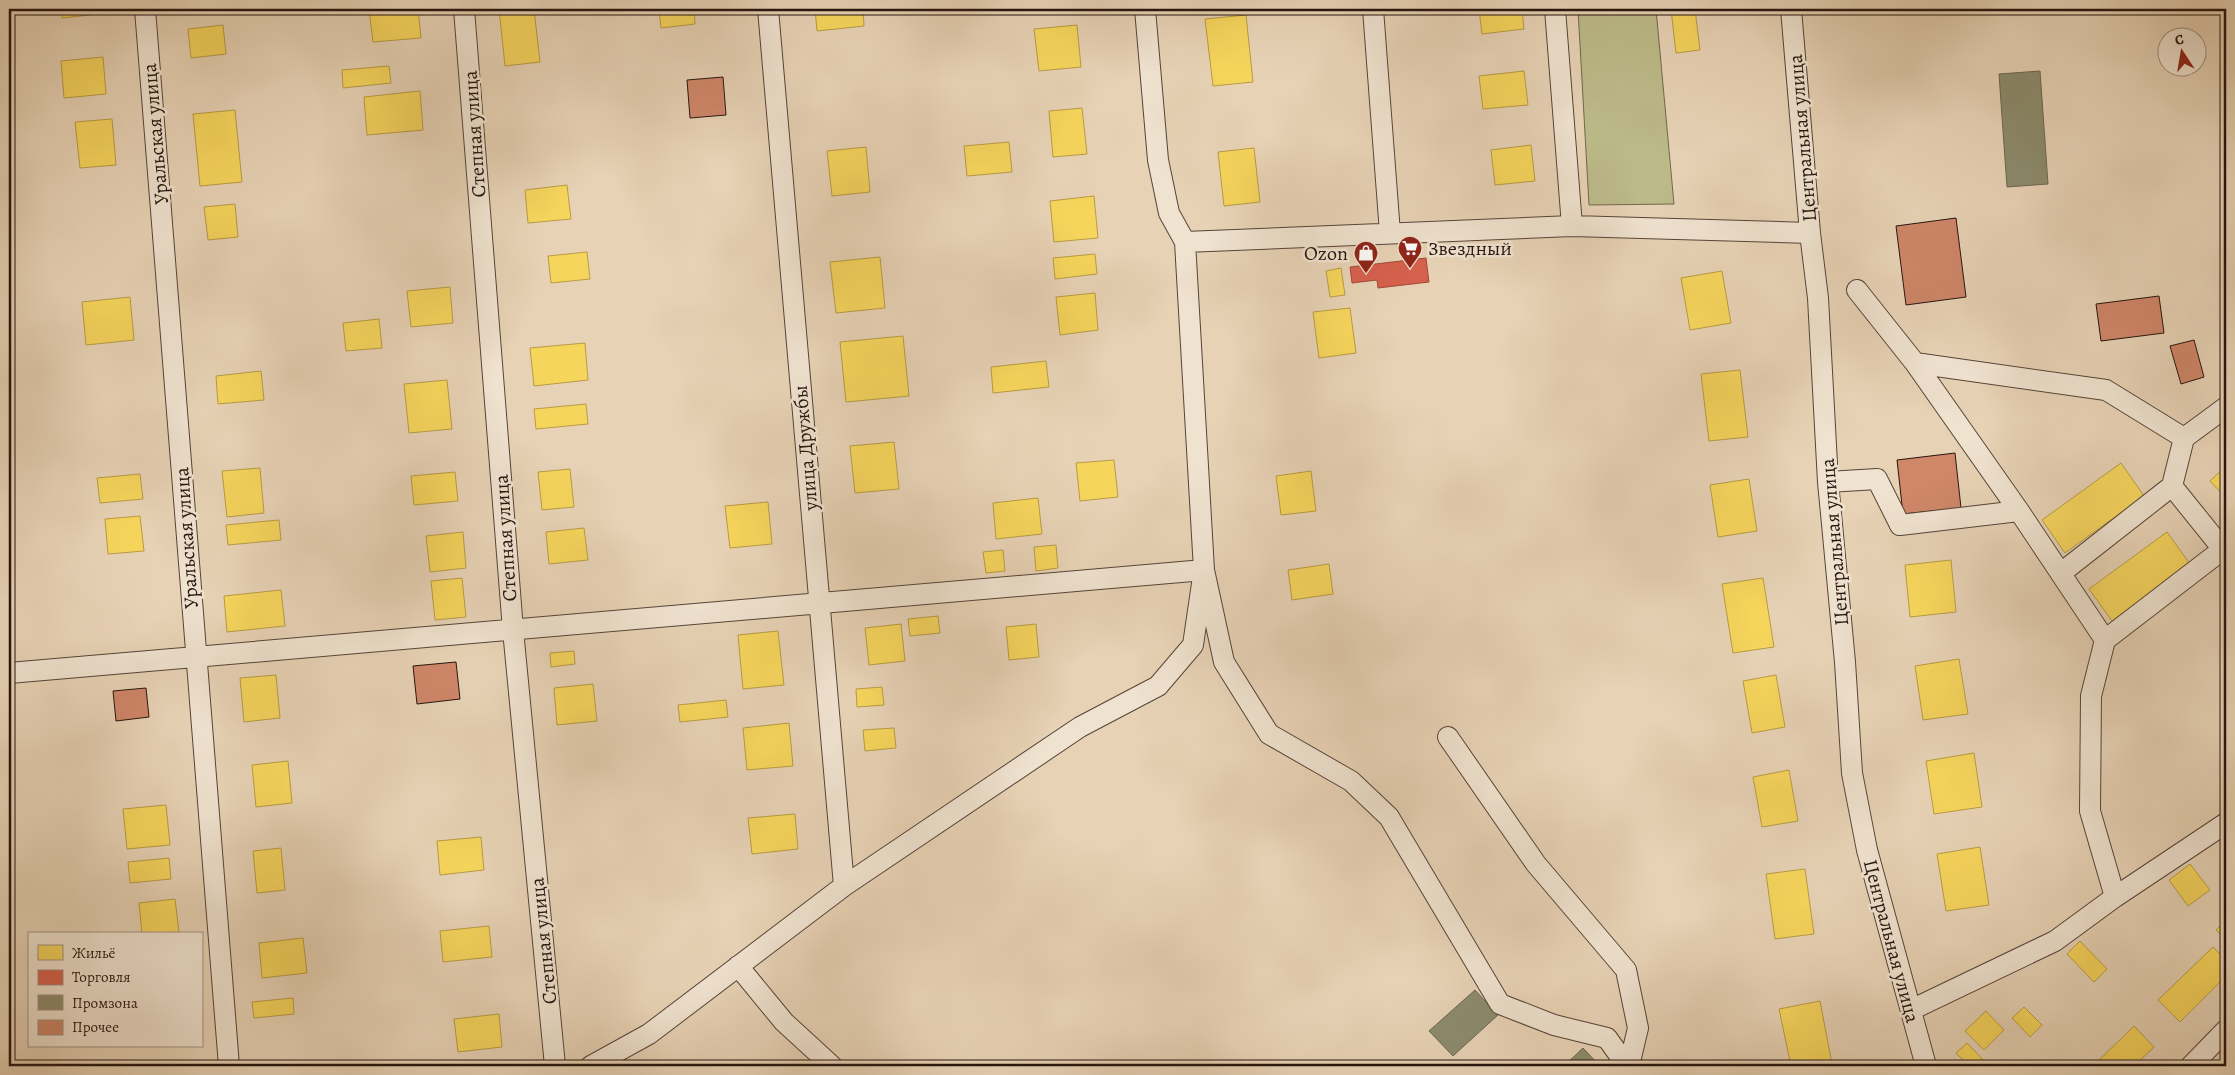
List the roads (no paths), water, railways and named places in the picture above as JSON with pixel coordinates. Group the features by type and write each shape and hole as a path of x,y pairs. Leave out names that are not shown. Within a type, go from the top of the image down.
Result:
{"street":[{"name":"Уральская улица","path":"145,9 229,1066"},
{"name":"Степная улица","path":"464,9 513,630 555,1066"},
{"name":"улица Дружбы","path":"768,9 818,604 844,886"},
{"path":"1146,9 1158,160 1169,213 1185,242 1204,570 1224,662 1269,734 1351,781 1389,817 1500,1004 1554,1025 1607,1038 1628,1066"},
{"path":"1372,9 1390,233"},
{"path":"1554,9 1572,226"},
{"name":"Центральная улица","path":"1791,9 1810,233 1818,298 1828,482 1845,662 1852,773 1867,850 1926,1066"},
{"path":"1185,242 1572,226 1810,233"},
{"path":"1857,290 1915,363 2019,511 2105,640"},
{"path":"1915,363 2106,390 2184,438"},
{"path":"2061,573 2172,486 2184,438 2226,407"},
{"path":"1828,482 1877,480 1900,525 2019,511"},
{"path":"2115,897 2090,810 2091,696 2105,640 2224,552 2172,486"},
{"path":"9,673 1204,570"},
{"path":"591,1066 649,1034 844,886 1080,728 1158,686 1193,645 1204,570"},
{"path":"1448,737 1536,864 1626,970 1638,1028 1628,1066"},
{"path":"1911,1010 2055,941 2115,897 2226,823"},
{"path":"738,966 784,1022 832,1066"},
{"path":"2191,1066 2226,1030"}],"place":[{"name":"Звездный","path":"1410,269"},
{"name":"Ozon","path":"1366,274"}]}
